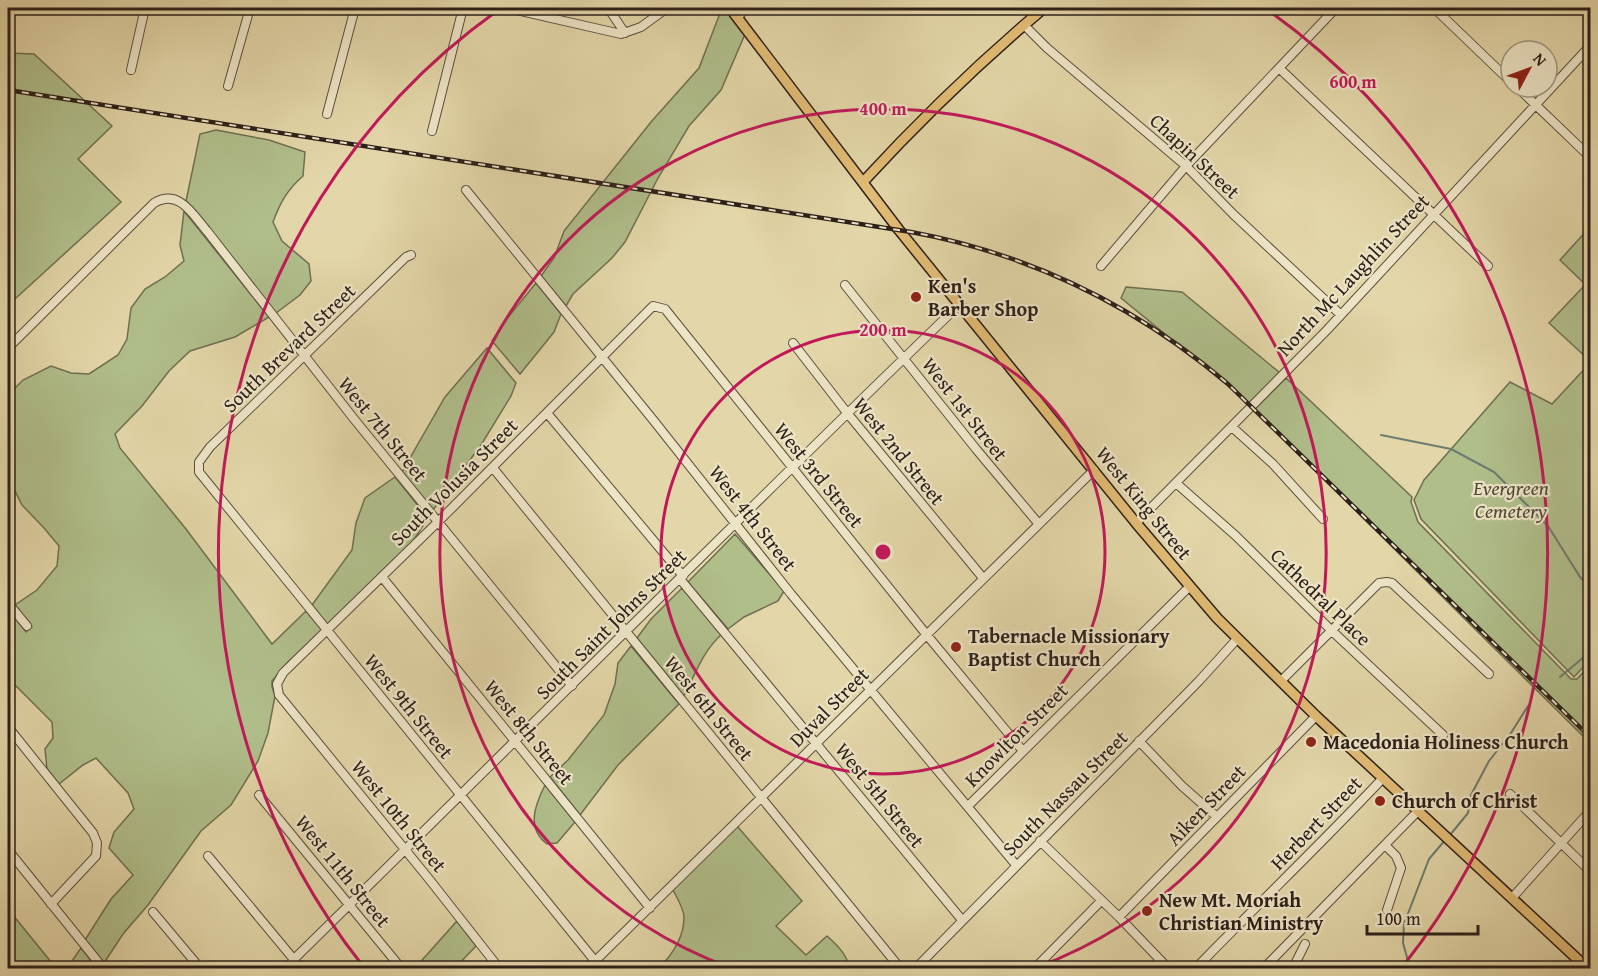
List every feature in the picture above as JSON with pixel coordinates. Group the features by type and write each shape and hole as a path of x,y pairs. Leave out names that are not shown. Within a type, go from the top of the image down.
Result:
{"main road":[{"name":"West King Street","path":"730,8 899,230 1136,522 1237,639 1316,716 1587,969"},
{"path":"863,182 917,124 994,50 1044,8"}],"street":[{"path":"132,70 145,8"},
{"path":"228,86 250,8"},
{"path":"327,114 355,8"},
{"path":"432,131 463,8"},
{"path":"507,8 614,33 625,33 641,27 667,8"},
{"path":"608,8 625,33"},
{"path":"737,17 747,8"},
{"path":"1101,266 1186,166 1336,8"},
{"path":"1434,8 1499,70"},
{"name":"Chapin Street","path":"1024,25 1047,48 1186,166 1233,214 1341,315"},
{"name":"North Mc Laughlin Street","path":"1136,522 1341,315 1590,46"},
{"path":"1279,68 1488,266"},
{"path":"1529,99 1590,157"},
{"name":"West 4th Street","path":"466,190 791,594 1016,865"},
{"name":"West 7th Street","path":"8,348 154,204 166,198 182,202 437,523 572,686"},
{"name":"South Brevard Street","path":"199,472 199,462 210,447 406,257 411,255"},
{"name":"West 1st Street","path":"845,285 975,449 1038,523"},
{"name":"South Saint Johns Street","path":"285,969 960,304"},
{"name":"South Volusia Street","path":"277,684 283,673 493,468 649,308 656,306"},
{"name":"West 3rd Street","path":"656,306 665,309 1023,751"},
{"name":"West 2nd Street","path":"793,343 848,414 983,578"},
{"name":"West 5th Street","path":"547,413 962,920"},
{"path":"1232,427 1273,464 1323,519"},
{"name":"West 6th Street","path":"493,468 900,969"},
{"name":"Duval Street","path":"588,969 1094,470"},
{"name":"West 9th Street","path":"199,472 595,961"},
{"name":"Cathedral Place","path":"1176,483 1236,536 1330,630 1443,735"},
{"name":"West 8th Street","path":"382,577 650,908"},
{"path":"1281,681 1379,584 1387,582 1392,584 1489,674"},
{"name":"Knowlton Street","path":"968,806 1190,586"},
{"path":"8,603 27,626"},
{"name":"South Nassau Street","path":"916,969 1206,674 1237,639"},
{"name":"West 10th Street","path":"277,684 279,695 499,969"},
{"name":"Aiken Street","path":"1119,917 1316,716"},
{"path":"8,726 93,833 97,843 96,856 51,904"},
{"path":"1139,741 1182,786 1217,818"},
{"name":"Herbert Street","path":"1196,969 1383,778"},
{"path":"1510,794 1590,871"},
{"name":"West 11th Street","path":"259,795 401,969"},
{"path":"1264,969 1418,811"},
{"path":"1512,898 1590,811"},
{"path":"1041,841 1119,917 1168,969"},
{"path":"1385,845 1396,856 1401,868 1387,910"},
{"path":"8,850 103,969"},
{"path":"208,856 301,969"},
{"path":"1035,969 1101,901"},
{"path":"153,912 200,969"},
{"path":"1293,969 1305,944"},
{"path":"1151,969 1159,960"}],"green space":[{"path":"722,8 725,8 745,34 721,90 689,126 658,178 625,242 612,258 573,294 566,306 541,276 554,258 564,231 651,122 699,68"},
{"path":"8,53 34,54 112,126 78,159 121,202 15,299 8,290"},
{"path":"216,130 269,140 305,152 303,176 285,197 273,222 282,241 309,264 311,281 300,295 276,313 186,201 200,134"},
{"path":"184,211 269,317 235,337 190,351 169,371 142,406 115,434 120,448 186,529 272,644 306,611 322,630 288,662 272,681 275,696 268,733 258,761 231,805 201,831 148,905 123,934 104,963 85,940 111,899 133,875 109,848 114,832 134,809 128,793 96,758 59,784 47,769 45,749 53,738 52,722 8,678 8,609 26,632 32,627 15,605 37,590 57,566 59,546 22,505 8,477 8,395 23,380 51,366 71,373 89,374 118,355 127,339 131,308 145,289 165,277 184,261 180,245"},
{"path":"1590,227 1590,289 1560,260"},
{"path":"536,283 561,314 554,332 520,374 492,341"},
{"path":"1584,286 1590,292 1589,360 1549,323"},
{"path":"1126,287 1182,292 1280,373 1249,405 1121,298"},
{"path":"487,348 516,383 511,396 481,445 433,510 402,472 445,397"},
{"name":"Evergreen Cemetery","path":"1590,363 1590,660 1574,677 1421,519 1414,500 1424,480 1510,382 1552,404"},
{"path":"1286,378 1412,497 1411,502 1418,522 1571,679 1577,679 1590,665 1590,743 1254,410"},
{"path":"395,477 428,518 413,541 328,625 312,605 352,550 356,523 365,498"},
{"path":"735,534 784,591 778,601 744,617 728,629 688,582"},
{"path":"682,588 722,634 704,655 684,696 637,638 651,619"},
{"path":"631,646 679,704 618,765 580,815 550,777 568,760 604,715 615,684 618,663"},
{"path":"545,785 575,822 557,843 547,844 536,831 534,816"},
{"path":"737,826 802,901 776,926 806,955 827,936 844,954 849,968 659,968 677,945 684,925 683,911 673,890"},
{"path":"8,909 56,968 8,968"},
{"path":"457,921 476,946 455,968 415,968"},
{"path":"81,948 97,968 67,968"}],"waterway":[{"path":"1381,435 1451,449 1494,472 1548,526 1580,577 1590,588"},
{"path":"1560,677 1590,652"},
{"path":"1450,835 1468,813 1471,795 1489,761 1528,706"},
{"path":"1410,968 1403,943 1404,924 1429,859 1446,839"}],"railway":[{"path":"8,90 911,232 998,254 1039,269 1119,307 1193,356 1228,384 1590,737"}],"place":[{"name":"Ken's Barber Shop","path":"916,297"},
{"name":"Tabernacle Missionary Baptist Church","path":"956,647"},
{"name":"Macedonia Holiness Church","path":"1311,742"},
{"name":"Church of Christ","path":"1380,801"},
{"name":"New Mt. Moriah Christian Ministry","path":"1147,911"}]}
